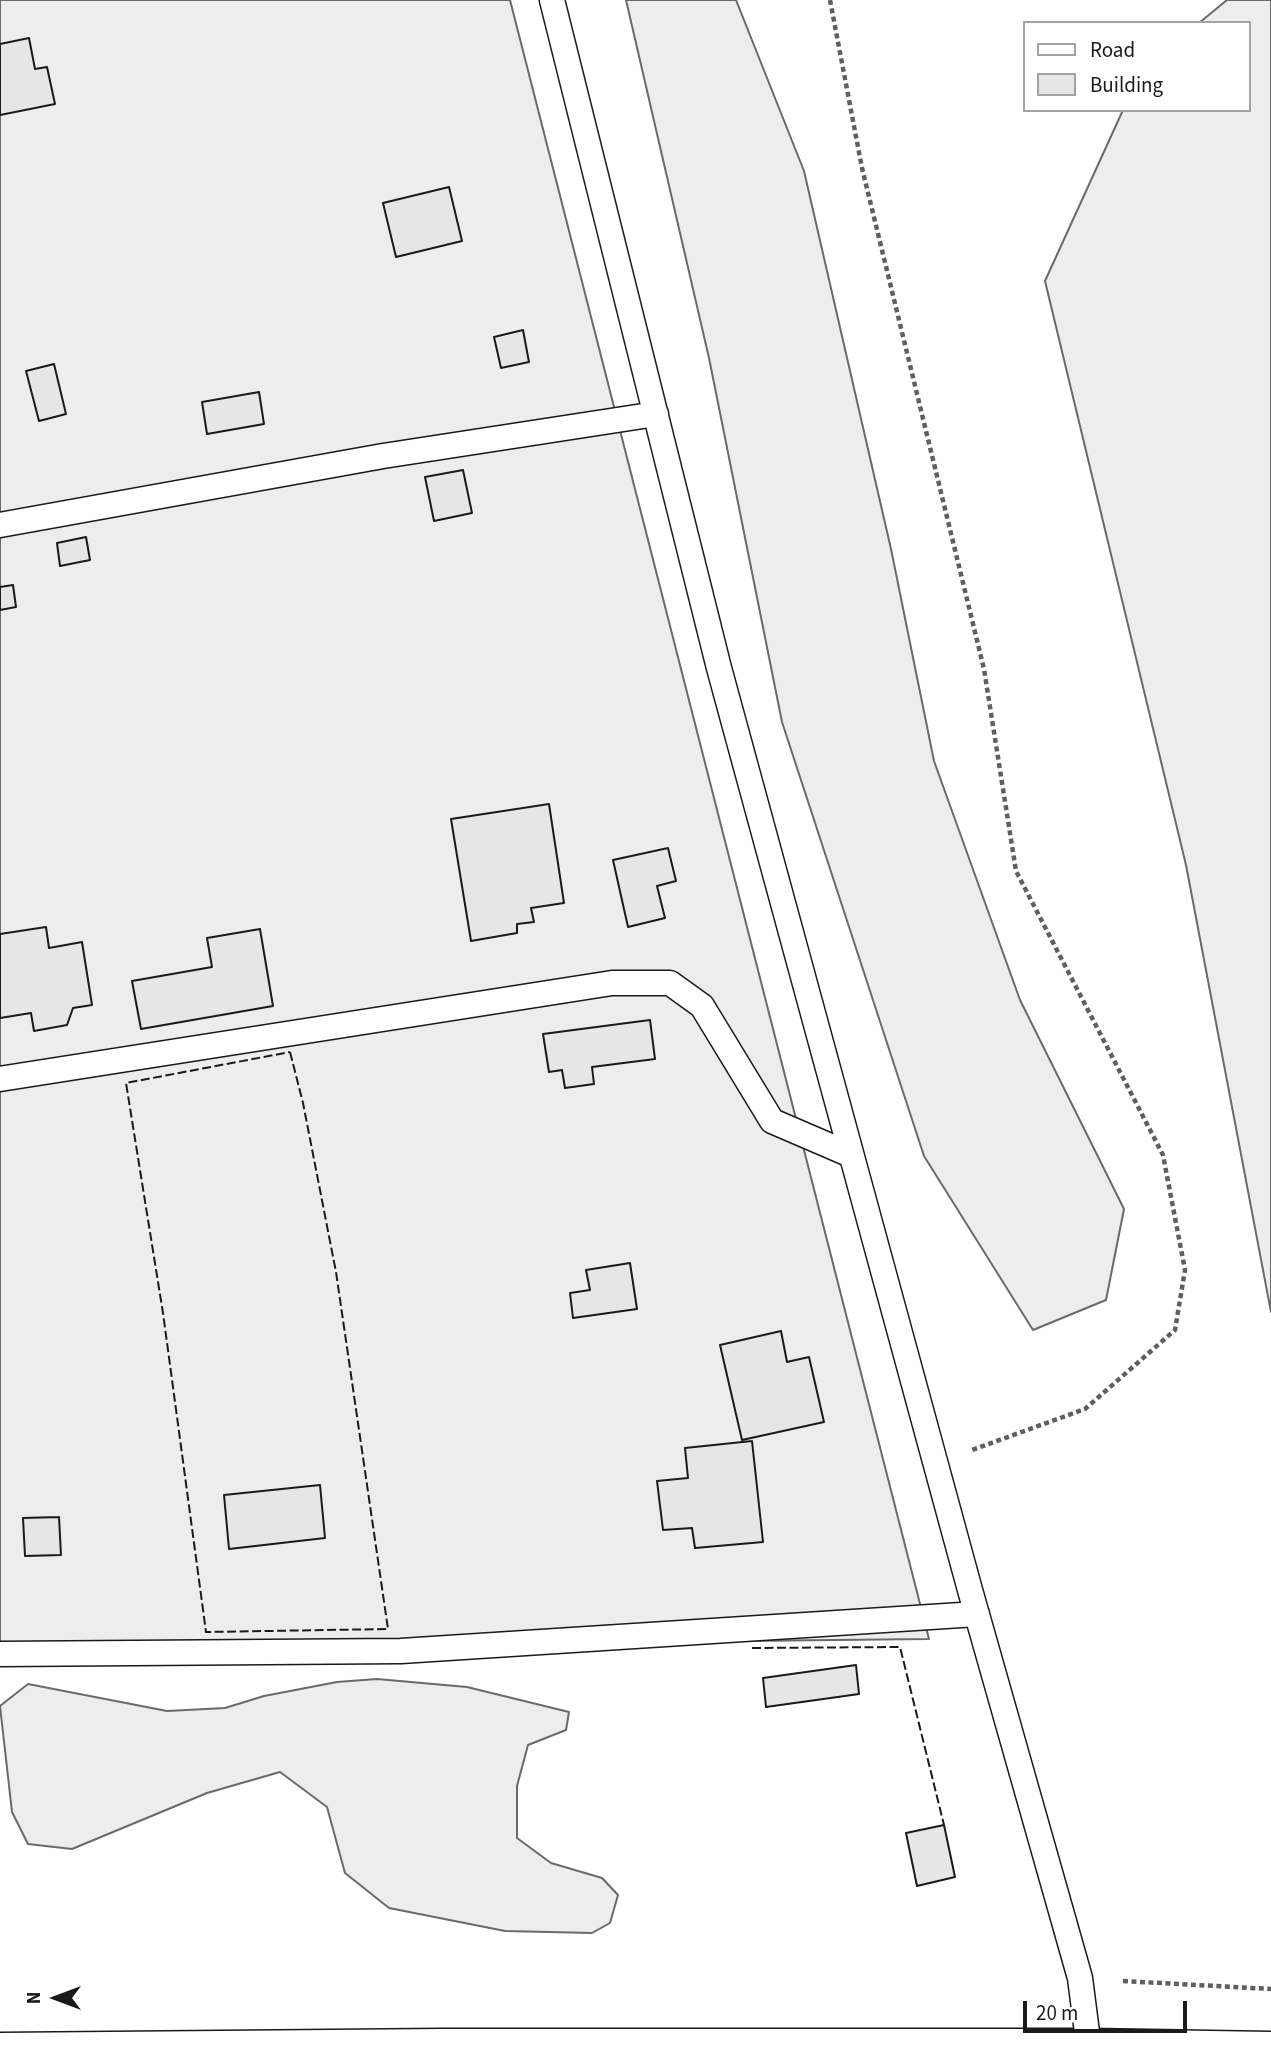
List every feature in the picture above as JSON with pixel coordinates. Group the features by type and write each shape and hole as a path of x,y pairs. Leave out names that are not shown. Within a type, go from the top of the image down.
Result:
{"main road":[{"path":"0,2052 441,2048 1271,2051"}],"lane":[{"path":"552,0 722,681 935,1463 1080,1978 1070,2050"},
{"path":"0,525 383,456 656,414"},
{"path":"0,1079 612,983 670,983 702,1006 772,1121 851,1155"},
{"path":"0,1654 401,1651 977,1614"}],"path":[{"path":"830,0 862,168 984,669 1016,871 1163,1155 1185,1270 1175,1330 1085,1409 935,1463"},
{"path":"1080,1978 1271,1989"}],"shaded area":[{"path":"0,0 510,0 929,1639 0,1649"},
{"path":"626,0 736,0 804,171 891,549 934,761 1020,1000 1124,1209 1106,1300 1033,1330 924,1156 782,722 709,358"},
{"path":"1227,0 1271,0 1271,1312 1186,865 1045,281 1122,112 1250,112 1250,21 1201,21"},
{"path":"377,1679 467,1687 569,1712 566,1730 528,1745 517,1786 517,1838 551,1863 602,1878 618,1895 610,1923 592,1933 505,1931 389,1908 345,1873 327,1807 280,1772 207,1793 72,1849 28,1844 12,1812 0,1706 28,1684 167,1711 225,1708 264,1696 337,1682"}],"building":[{"path":"29,38 35,69 47,67 55,104 0,115 0,44"},
{"path":"449,187 462,241 396,257 383,203"},
{"path":"523,330 529,362 501,368 494,337"},
{"path":"54,364 66,414 39,421 26,371"},
{"path":"259,392 264,424 207,434 202,402"},
{"path":"463,470 472,513 434,521 425,477"},
{"path":"86,537 90,560 60,566 57,543"},
{"path":"13,585 16,607 0,610 0,587"},
{"path":"549,804 564,903 531,908 534,922 517,924 517,933 471,941 451,819"},
{"path":"668,848 676,881 657,886 665,918 628,927 613,860"},
{"path":"46,927 49,948 82,942 92,1005 73,1008 67,1025 34,1031 31,1013 0,1018 0,934"},
{"path":"260,929 273,1006 141,1029 132,981 212,967 207,938"},
{"path":"650,1020 655,1059 592,1067 594,1084 565,1088 562,1070 549,1072 543,1034"},
{"path":"630,1263 637,1309 573,1318 570,1293 590,1290 586,1270"},
{"path":"781,1331 787,1362 809,1357 824,1422 742,1440 720,1345"},
{"path":"752,1441 763,1542 695,1548 692,1528 663,1530 657,1481 688,1478 685,1448"},
{"path":"320,1485 325,1538 229,1549 224,1495"},
{"path":"59,1517 61,1555 25,1556 23,1518"},
{"path":"856,1665 859,1694 766,1707 763,1678"},
{"path":"944,1825 955,1877 917,1886 906,1833"}],"fence":[{"path":"290,1052 303,1103 336,1272 388,1629 206,1632 163,1313 126,1083 290,1052"},
{"path":"752,1648 900,1647 944,1825"}]}
